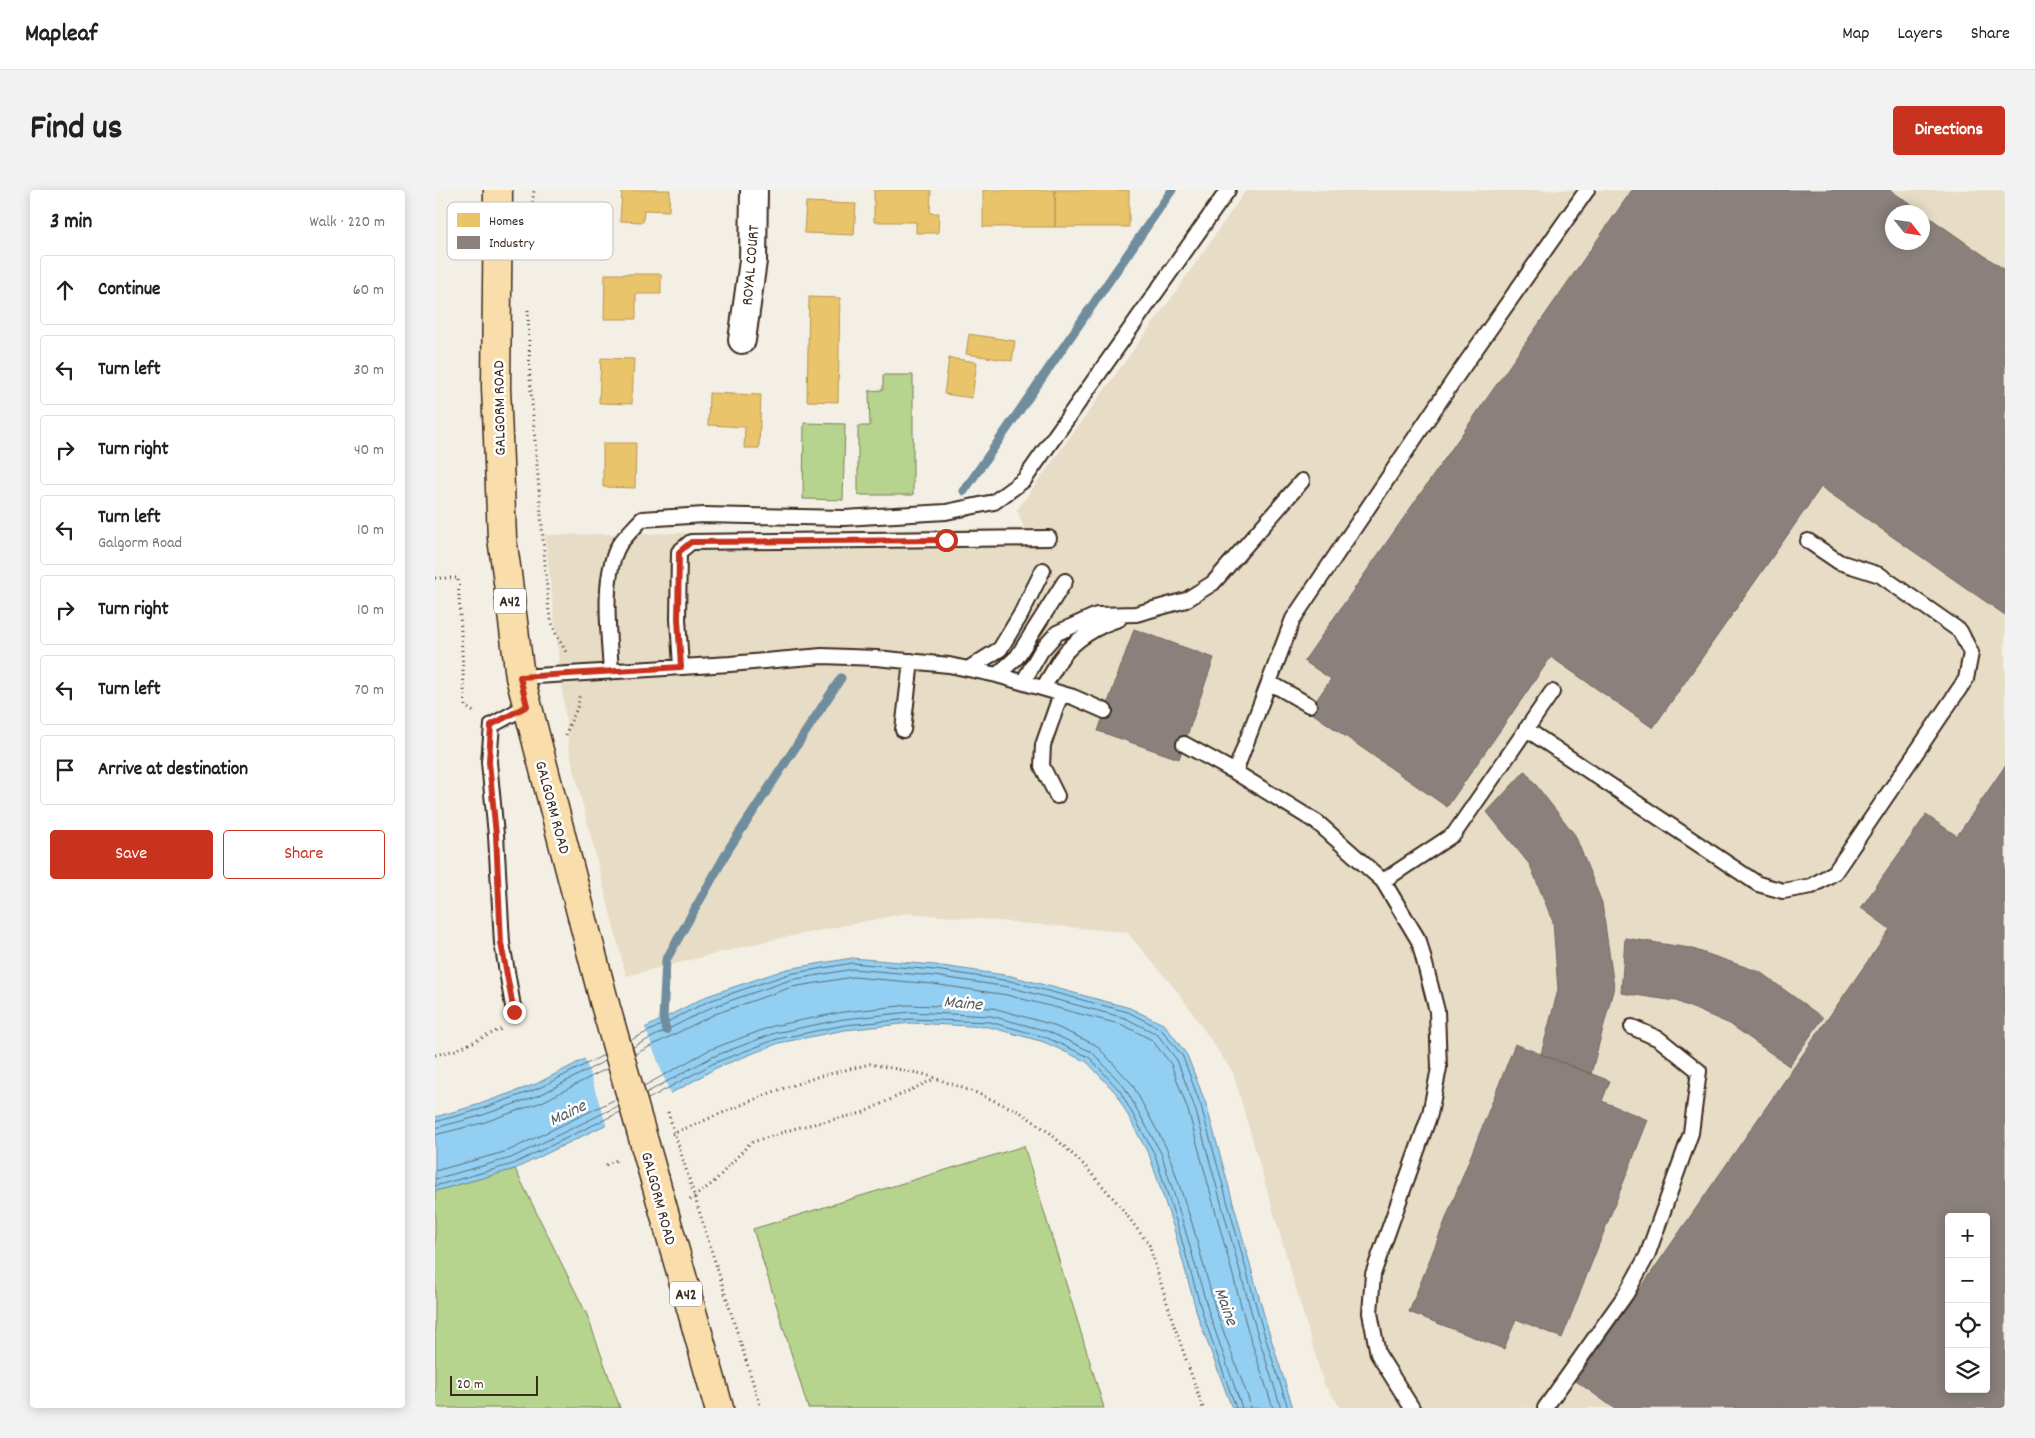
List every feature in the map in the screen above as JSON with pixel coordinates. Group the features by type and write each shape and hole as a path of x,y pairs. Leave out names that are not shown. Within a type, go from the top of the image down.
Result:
{"main road":[{"name":"GALGORM ROAD","path":"497,260 496,388 501,519 520,677 604,1001 719,1408"}],"street":[{"name":"ROYAL COURT","path":"742,340 753,261 754,190"}],"lane":[{"path":"611,671 607,622 611,566 620,544 642,519 704,515 845,518 946,512 994,502 1024,480 1227,190"},
{"path":"1235,772 1293,619 1457,377 1587,190"},
{"path":"1043,688 1062,656 1104,624 1186,600 1213,582 1302,481"},
{"path":"681,667 678,619 679,552 691,542 1049,538"},
{"path":"1527,729 1758,884 1783,891 1812,886 1835,872 1966,679 1971,654 1960,632 1880,575 1839,562 1808,541"},
{"path":"968,669 999,649 1020,616 1043,570"},
{"path":"997,675 1017,657 1065,581"},
{"path":"1023,682 1041,651 1057,633 1097,615 1136,614"},
{"path":"520,677 821,656 911,661 949,665 997,675 1043,688 1105,710"},
{"path":"903,730 911,661"},
{"path":"1269,682 1309,705"},
{"path":"1383,881 1454,834 1552,692"},
{"path":"1057,796 1042,766 1043,745 1061,694"},
{"path":"514,1012 501,943 496,835 489,762 491,725 527,706"},
{"path":"1184,744 1235,772 1318,823 1383,881 1419,941 1437,1011 1439,1068 1430,1114 1373,1274 1370,1313 1378,1354 1413,1408"},
{"path":"1545,1408 1626,1294 1647,1256 1691,1133 1699,1071 1659,1039 1632,1027"}],"path":[{"path":"528,304 530,379 549,613 555,632 578,673 580,704 571,720 566,735 568,744"},
{"path":"435,578 458,578 465,706 491,725"},
{"path":"435,1055 456,1050 493,1035 511,1023 514,1012"},
{"path":"665,1138 770,1093 817,1077 870,1064 935,1078 977,1093 1020,1112 1050,1133 1084,1165 1120,1206 1149,1245 1203,1408"},
{"path":"666,1219 713,1182 750,1143 796,1128 862,1114 935,1078"},
{"path":"666,1106 761,1408"},
{"path":"606,1165 623,1157"}],"shaded area":[{"path":"1246,190 2005,190 2005,1408 1341,1408 1324,1385 1233,1073 1181,996 1127,932 907,913 767,941 626,976 569,750 545,535 1024,528 1017,510 1172,297"}],"green space":[{"path":"883,375 913,375 913,495 858,495 858,426 870,426 869,391 883,390"},
{"path":"804,423 845,424 843,500 803,499"},
{"path":"1024,1146 1104,1408 808,1408 753,1229"},
{"path":"515,1169 587,1315 620,1408 435,1408 435,1191"}],"water":[{"name":"Maine","path":"852,958 935,965 1011,976 1130,1008 1165,1025 1187,1055 1206,1104 1267,1326 1293,1408 1232,1408 1198,1317 1174,1229 1150,1157 1116,1093 1087,1062 1044,1042 989,1027 911,1023 845,1030 779,1043 716,1068 683,1087 515,1169 435,1191 435,1117 477,1105 536,1084 707,996 787,969"}],"pier":[{"path":"644,1025 671,1096 607,1127 584,1056"}],"building: Homes":[{"path":"622,190 670,190 669,211 644,210 643,222 620,221"},
{"path":"874,190 931,190 930,213 939,213 938,233 916,233 916,222 874,222"},
{"path":"983,190 1055,190 1055,227 983,227"},
{"path":"1055,190 1129,190 1129,227 1055,227"},
{"path":"806,202 856,204 854,235 804,233"},
{"path":"605,274 661,274 661,294 636,294 636,319 604,319"},
{"path":"809,297 840,298 838,402 807,401"},
{"path":"969,334 1015,341 1012,361 966,354"},
{"path":"601,358 634,359 632,404 599,403"},
{"path":"949,358 977,362 972,398 944,394"},
{"path":"709,393 761,395 759,448 744,448 745,427 708,425"},
{"path":"603,443 636,443 635,488 603,487"}],"building: Industry":[{"path":"1632,190 1890,190 1912,205 1885,205 1885,250 1930,250 1930,218 2005,270 2005,615 1821,487 1653,728 1551,657 1447,807 1309,711 1331,679 1304,661"},
{"path":"1134,629 1214,658 1179,759 1098,731"},
{"path":"2005,766 2005,1408 1614,1408 1576,1381 1890,929 1861,908 1926,815 1957,836"},
{"path":"1525,771 1575,835 1602,903 1614,987 1591,1074 1541,1054 1558,990 1553,922 1530,865 1487,812"},
{"path":"1625,938 1690,948 1760,972 1823,1018 1789,1066 1730,1024 1676,1001 1621,993"},
{"path":"1515,1044 1610,1081 1602,1101 1648,1120 1562,1338 1516,1319 1504,1349 1409,1312"}],"waterway":[{"path":"964,491 1172,190"},
{"path":"666,1030 663,1018 666,960 730,847 841,678"}],"route":[{"path":"514,1012 501,943 496,835 489,762 491,725 527,706 520,677 681,667 678,619 679,552 691,542 946,540"}]}
